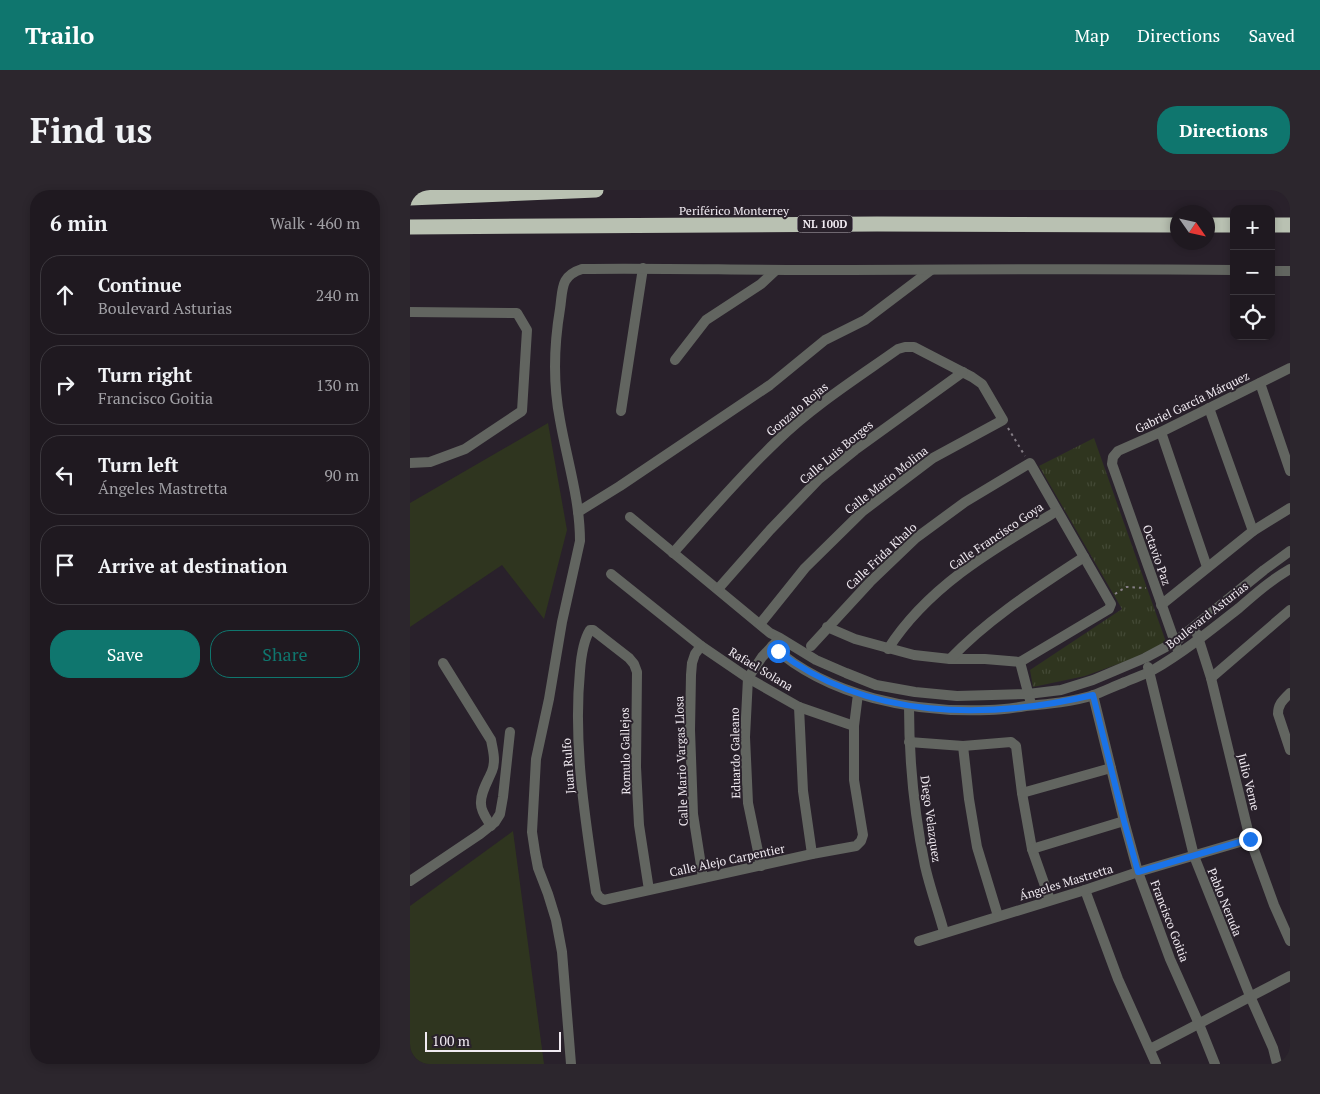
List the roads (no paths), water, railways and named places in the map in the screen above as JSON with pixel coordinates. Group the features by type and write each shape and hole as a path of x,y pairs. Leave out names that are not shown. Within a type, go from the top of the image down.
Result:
{"highway":[{"path":"410,198 596,190"},
{"name":"Periférico Monterrey","path":"410,227 857,224 1170,225"},
{"path":"1215,225 1230,225"},
{"path":"1275,225 1290,226"}],"street":[{"path":"621,411 643,268"},
{"path":"571,1064 562,952 556,920 538,868 532,832 536,759 549,699 562,622 580,541 578,512 555,391 559,316 566,278 572,272 582,269 643,268 776,270 1230,270"},
{"path":"675,360 706,320 761,284 776,270"},
{"path":"578,512 770,385 825,340 865,320 931,270"},
{"path":"1275,271 1290,271"},
{"path":"410,312 517,313 527,330 522,411 465,449 430,462 410,463"},
{"name":"Gonzalo Rojas","path":"673,553 731,488 778,440 825,400 905,346 914,347 982,384 1003,420"},
{"name":"Gabriel García Márquez","path":"1112,464 1113,458 1118,451 1161,432 1290,368"},
{"name":"Calle Luis Borges","path":"718,589 770,530 819,479 855,450 963,372"},
{"path":"1260,382 1290,471"},
{"path":"1209,408 1253,531"},
{"name":"Calle Mario Molina","path":"760,624 805,568 864,511 933,458 1003,420"},
{"path":"1161,432 1207,567"},
{"name":"Calle Frida Khalo","path":"811,646 827,626 916,538 965,502 1030,463 1057,511"},
{"name":"Octavio Paz","path":"1112,464 1179,654"},
{"path":"1161,605 1253,531 1290,508"},
{"path":"827,626 855,639 914,655 950,659 1020,662 1109,609 1111,604 1057,511"},
{"name":"Calle Francisco Goya","path":"888,649 913,616 940,590 998,547 1057,511"},
{"name":"Boulevard Asturias","path":"630,517 770,633 816,660 876,685 915,692 957,696 1028,694 1061,690 1093,680 1145,658 1175,642 1290,551"},
{"path":"950,659 982,628 1019,600 1084,557"},
{"name":"Boulevard Asturias","path":"772,646 790,661 823,679 858,694 909,706 950,710 990,710 1063,702 1093,695 1150,672 1200,640 1272,581 1290,569"},
{"name":"Rafael Solana","path":"611,574 701,646 748,678 799,707 854,726"},
{"path":"1211,678 1290,610"},
{"name":"Julio Verne","path":"1194,626 1211,678 1250,839 1274,905 1290,941"},
{"name":"Juan Rulfo","path":"593,630 590,630 587,635 581,662 578,729 581,778 596,892 604,900"},
{"name":"Romulo Gallejos","path":"593,630 629,658 637,672 636,777 639,825 649,890"},
{"path":"770,633 772,646"},
{"path":"748,678 762,657 780,638"},
{"name":"Calle Mario Vargas Llosa","path":"701,646 695,654 690,675 690,730 693,814 703,878"},
{"name":"Pablo Neruda","path":"1145,658 1194,856 1278,1064"},
{"path":"1020,662 1031,706"},
{"path":"443,663 491,740 494,752 493,768 482,796 481,805 490,826"},
{"name":"Eduardo Galeano","path":"748,678 745,737 748,803 761,866"},
{"path":"854,726 858,694"},
{"name":"Francisco Goitia","path":"1093,695 1138,872 1170,959 1215,1064"},
{"path":"1286,697 1279,708 1278,714 1290,750"},
{"name":"Diego Velazquez","path":"909,706 909,742 914,799 925,867 944,932"},
{"path":"799,707 803,791 812,854"},
{"name":"Calle Alejo Carpentier","path":"604,900 856,846 863,836 854,780 854,726"},
{"path":"410,881 495,822 500,814 503,797 510,732"},
{"path":"909,742 962,746 1011,742 1015,744 1032,849 1050,900"},
{"path":"962,746 977,847 998,916"},
{"path":"1022,793 1111,768"},
{"path":"1032,849 1124,821"},
{"name":"Ángeles Mastretta","path":"919,941 1250,839"},
{"path":"1085,890 1118,979 1156,1064"},
{"path":"1150,1049 1290,976"}]}
